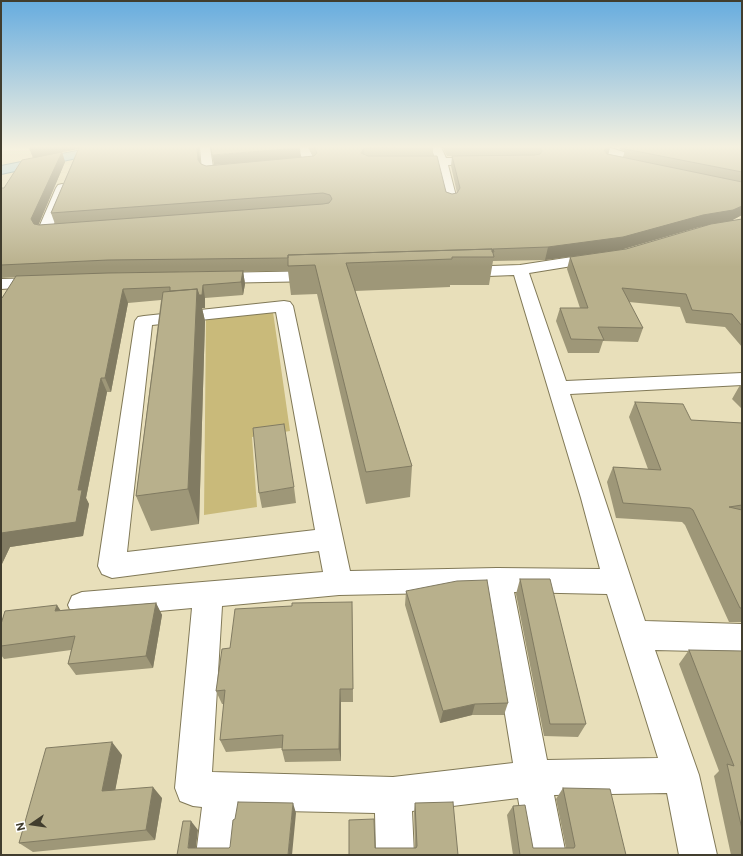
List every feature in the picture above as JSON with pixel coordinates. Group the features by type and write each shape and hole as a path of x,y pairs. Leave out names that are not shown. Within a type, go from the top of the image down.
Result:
{"street":[{"path":"63,187 44,232 75,230"},
{"path":"449,187 452,200"},
{"path":"448,272 520,270 614,256"},
{"path":"520,270 593,498 617,582 681,775 698,855"},
{"path":"200,278 333,276"},
{"path":"7,290 52,282"},
{"path":"330,538 112,566 144,321 284,306 330,538 338,583"},
{"path":"557,388 742,379"},
{"path":"82,605 338,583 497,580 617,582"},
{"path":"497,580 547,855"},
{"path":"208,594 193,788 222,791 393,795 533,778 681,775"},
{"path":"635,636 742,638"},
{"path":"215,855 222,791"},
{"path":"393,795 395,855"}],"shaded area":[{"path":"273,312 290,431 252,437 257,507 204,515 206,319"}],"building":[{"path":"5,187 46,187 31,219 34,224 39,225 323,204 329,203 332,199 330,195 323,193 51,213 62,187 445,187 446,192 452,194 457,193 460,187 742,187 742,206 733,210 703,215 623,237 548,247 493,249 494,252 492,252 492,249 288,255 288,258 108,260 1,265 1,188"},
{"path":"742,219 742,326 732,314 692,310 686,294 622,288 643,328 598,327 604,340 571,339 560,308 588,308 570,257 626,249 711,224"},
{"path":"492,249 494,257 452,257 452,259 346,263 412,466 366,472 315,265 288,266 288,255"},
{"path":"243,271 241,282 203,285 202,295 199,295 197,289 170,291 170,287 123,289 105,378 101,378 78,490 82,490 76,522 1,533 1,298 16,276"},
{"path":"197,289 188,489 136,496 163,292"},
{"path":"635,402 683,404 691,420 742,423 742,505 729,507 742,510 742,608 740,608 693,510 690,508 623,503 613,467 661,470"},
{"path":"284,424 294,487 259,493 253,428"},
{"path":"520,579 550,579 586,724 550,724"},
{"path":"487,580 508,703 475,704 443,711 406,591 457,581"},
{"path":"352,602 353,689 340,689 339,749 282,750 283,735 220,740 225,690 216,691 222,649 230,648 235,609 292,606 292,603"},
{"path":"156,603 146,656 68,664 75,636 1,646 1,624 5,611 57,605 55,611"},
{"path":"689,650 742,651 742,829 727,764 734,766"},
{"path":"112,742 102,791 153,787 146,830 19,843 46,748"},
{"path":"563,788 610,789 626,855 520,855 513,806 525,805 533,848 574,848 575,846"},
{"path":"238,802 293,803 288,855 177,855 183,821 191,821 188,848 229,848 233,820 235,819"},
{"path":"453,802 458,855 349,855 349,820 374,819 375,848 416,848 415,803"}]}
